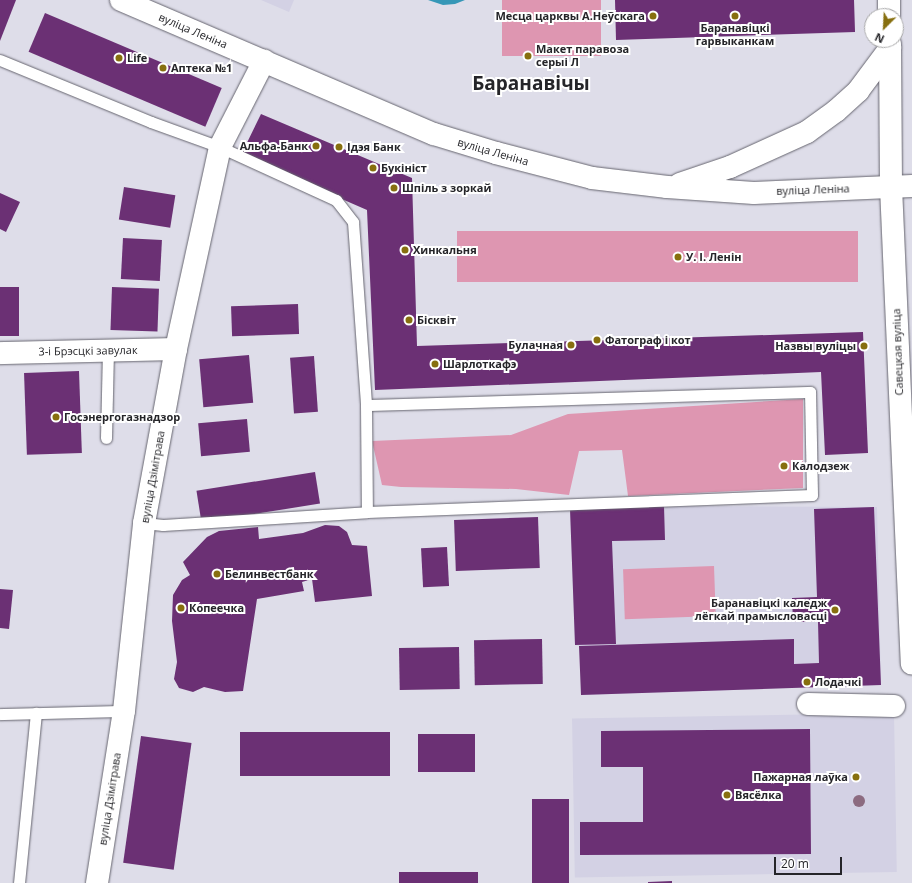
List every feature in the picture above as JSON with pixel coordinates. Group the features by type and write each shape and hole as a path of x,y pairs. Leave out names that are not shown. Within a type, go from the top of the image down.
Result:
{"main road":[{"name":"вуліца Леніна","path":"121,0 434,134 489,151 592,178 667,187 754,193 902,186"},
{"path":"667,187 730,167 807,132 836,111 858,91 887,48"},
{"name":"Савецкая вуліца","path":"890,48 902,186 912,664"},
{"name":"вуліца Дзімітрава","path":"97,883 124,711 144,523 176,349 220,147 264,61"},
{"name":"3-і Брэсцкі завулак","path":"0,353 176,349"},
{"path":"808,704 894,706"}],"lane":[{"path":"0,60 151,122 220,147 336,200 353,222 366,405 367,512"},
{"path":"106,438 108,350"},
{"path":"144,523 164,525 367,512 812,494 810,392 366,405"},
{"path":"0,714 124,711"},
{"path":"19,883 36,713"}],"shaded area":[{"path":"261,0 294,0 289,12"},
{"path":"502,0 601,0 601,56 502,56"},
{"path":"457,231 858,231 858,282 457,282"},
{"path":"803,399 803,488 628,496 622,450 579,451 569,495 516,489 401,487 382,485 372,441 511,435 568,414"},
{"path":"664,506 877,507 881,685 581,695 581,646 575,645 570,509"},
{"path":"714,566 716,616 625,619 623,569"},
{"path":"894,713 897,872 575,878 572,719"}],"water":[{"path":"428,0 465,0 455,4 443,5"}],"building":[{"path":"0,0 16,0 0,41"},
{"name":"Баранавіцкі гарвыканкам","path":"615,0 854,0 855,32 616,40"},
{"path":"45,13 222,88 205,127 29,52"},
{"path":"261,114 412,178 417,346 863,332 868,453 825,455 821,372 375,390 367,210 241,155"},
{"path":"124,187 175,195 170,228 119,220"},
{"path":"0,193 20,202 6,232 0,229"},
{"path":"123,238 162,240 160,281 121,279"},
{"path":"0,287 19,287 19,336 0,336"},
{"path":"112,287 159,289 157,332 110,330"},
{"path":"298,304 299,334 232,336 231,306"},
{"path":"249,355 253,403 203,407 199,359"},
{"path":"314,356 318,412 294,414 290,358"},
{"path":"79,371 82,453 27,455 24,373"},
{"path":"247,419 250,452 201,456 198,423"},
{"path":"315,472 320,504 201,522 196,491"},
{"path":"664,506 665,540 612,541 616,644 575,645 570,509"},
{"name":"Баранавіцкі каледж лёгкай прамысловасці","path":"874,507 881,685 581,695 579,646 794,639 794,664 819,663 818,622 793,622 792,598 817,597 814,509"},
{"path":"538,517 540,568 456,571 454,520"},
{"path":"325,525 339,526 347,532 352,545 367,546 372,596 315,602 312,579 302,582 304,591 257,599 243,691 225,692 204,687 193,692 179,688 174,679 177,662 172,621 173,595 182,580 190,575 183,562 207,537 219,531 258,527 259,539 303,533"},
{"path":"447,547 449,586 423,587 421,548"},
{"path":"0,589 13,590 9,629 0,628"},
{"path":"542,639 543,684 475,685 474,640"},
{"path":"459,647 460,689 400,690 399,648"},
{"name":"Вясёлка","path":"810,729 811,854 580,855 580,822 643,822 643,767 601,767 601,731"},
{"path":"240,732 390,732 390,776 240,776"},
{"path":"418,734 475,734 475,772 418,772"},
{"path":"141,736 192,743 174,870 123,863"},
{"path":"532,799 569,799 569,883 532,883"},
{"path":"399,872 478,872 478,883 399,883"},
{"path":"672,881 672,883 648,883 648,882"}],"place":[{"name":"Месца царквы А.Неўскага","path":"653,16"},
{"name":"Баранавіцкі гарвыканкам","path":"735,16"},
{"name":"Макет паравоза серыі Л","path":"528,56"},
{"name":"Life","path":"119,58"},
{"name":"Аптека №1","path":"163,68"},
{"name":"Альфа-Банк","path":"316,146"},
{"name":"Ідэя Банк","path":"339,147"},
{"name":"Букініст","path":"373,168"},
{"name":"Шпіль з зоркай","path":"394,188"},
{"name":"Хинкальня","path":"405,250"},
{"name":"У. І. Ленін","path":"678,257"},
{"name":"Бісквіт","path":"409,320"},
{"name":"Фатограф і кот","path":"597,340"},
{"name":"Булачная","path":"571,345"},
{"name":"Назвы вуліцы","path":"864,346"},
{"name":"Шарлоткафэ","path":"435,364"},
{"name":"Госэнергогазнадзор","path":"56,417"},
{"name":"Калодзеж","path":"784,466"},
{"name":"Белинвестбанк","path":"217,574"},
{"name":"Копеечка","path":"181,608"},
{"name":"Баранавіцкі каледж лёгкай прамысловасці","path":"835,610"},
{"name":"Лодачкі","path":"807,682"},
{"name":"Пажарная лаўка","path":"856,777"},
{"name":"Вясёлка","path":"727,795"}],"district":[{"name":"Баранавічы","path":"531,84"}]}
